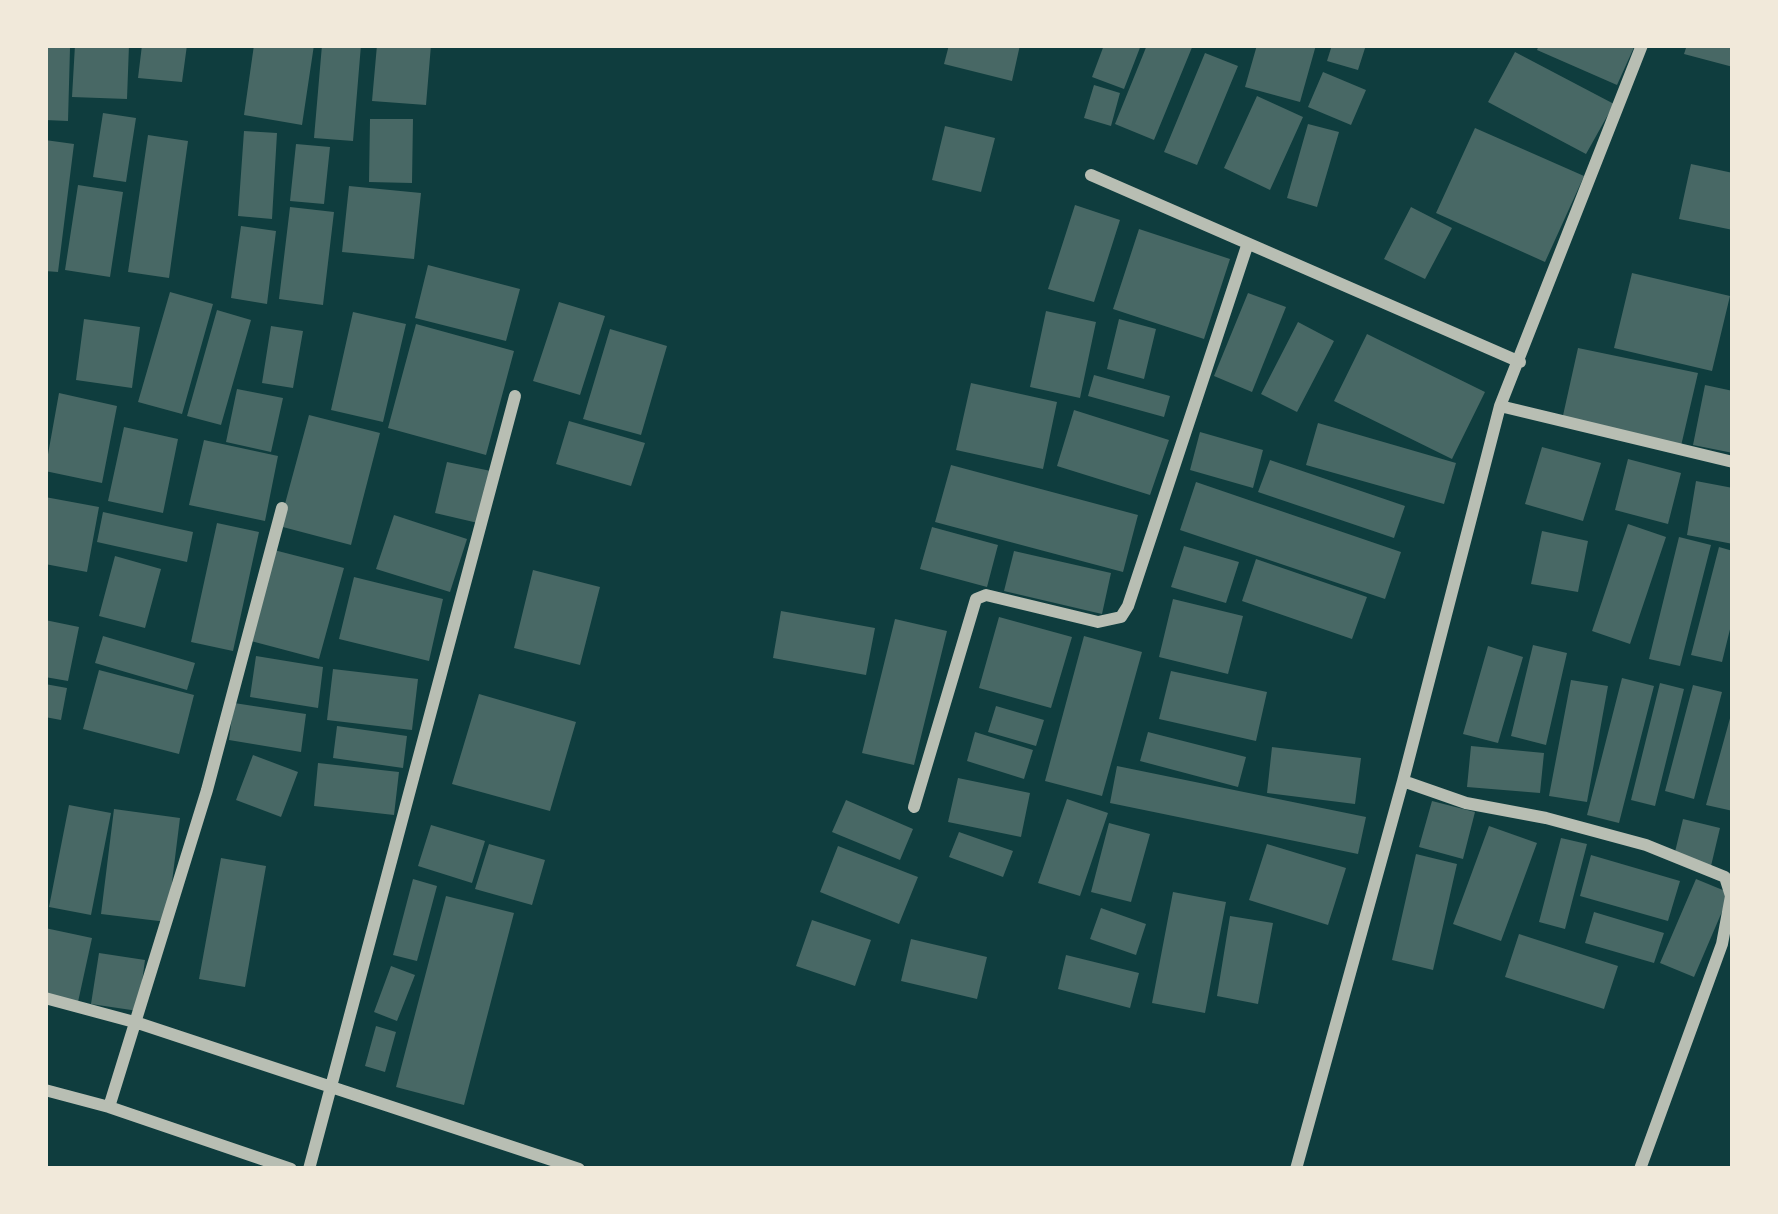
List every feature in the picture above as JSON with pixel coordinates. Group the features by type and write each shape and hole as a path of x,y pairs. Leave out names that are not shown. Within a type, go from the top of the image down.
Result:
{"street":[{"path":"1296,1169 1501,406 1642,45"},
{"path":"1091,175 1520,362"},
{"path":"914,807 976,599 986,595 1098,622 1121,617 1128,606 1247,246"},
{"path":"311,1163 515,396"},
{"path":"1501,406 1733,462"},
{"path":"109,1106 207,790 282,508"},
{"path":"1403,781 1466,803 1646,845 1725,878 1731,896 1722,944 1640,1169"},
{"path":"45,998 330,1084 579,1169"},
{"path":"45,1090 109,1106 291,1169"}],"building":[{"path":"75,45 129,45 127,99 72,97"},
{"path":"142,45 187,45 182,82 138,78"},
{"path":"254,45 314,45 302,125 244,115"},
{"path":"322,45 361,45 353,141 314,138"},
{"path":"377,45 431,45 426,105 372,101"},
{"path":"949,45 1020,45 1012,81 944,64"},
{"path":"1104,45 1141,45 1124,89 1092,77"},
{"path":"1147,45 1193,45 1154,140 1115,124"},
{"path":"1257,45 1316,45 1300,102 1245,87"},
{"path":"1332,45 1366,45 1358,70 1327,61"},
{"path":"1539,45 1635,45 1617,85 1537,50"},
{"path":"1687,45 1733,45 1733,67 1684,54"},
{"path":"45,48 70,48 68,121 45,120"},
{"path":"1515,52 1614,104 1586,154 1488,102"},
{"path":"1205,53 1238,66 1197,165 1164,152"},
{"path":"1323,72 1366,90 1351,125 1308,107"},
{"path":"1094,85 1120,93 1111,126 1084,118"},
{"path":"1257,96 1303,117 1270,190 1224,168"},
{"path":"103,113 136,118 126,182 93,177"},
{"path":"370,119 413,119 412,183 369,182"},
{"path":"1308,124 1339,132 1317,207 1287,198"},
{"path":"945,126 995,138 981,192 932,180"},
{"path":"1475,128 1584,176 1545,262 1436,213"},
{"path":"244,131 277,133 272,219 238,216"},
{"path":"148,135 188,141 169,278 128,272"},
{"path":"45,140 74,144 58,272 45,271"},
{"path":"296,144 330,147 324,204 290,201"},
{"path":"1691,164 1733,173 1733,230 1679,219"},
{"path":"78,185 123,192 110,277 65,270"},
{"path":"349,186 421,193 414,259 342,252"},
{"path":"1075,205 1120,220 1094,302 1048,289"},
{"path":"290,207 334,212 323,305 279,299"},
{"path":"1411,207 1452,228 1425,279 1384,259"},
{"path":"241,226 276,231 267,304 231,298"},
{"path":"1139,229 1230,259 1204,339 1113,309"},
{"path":"428,265 520,289 506,341 415,318"},
{"path":"1632,273 1730,296 1712,371 1614,348"},
{"path":"170,292 213,304 182,414 138,402"},
{"path":"1248,293 1286,307 1252,392 1214,376"},
{"path":"559,302 605,316 580,395 533,381"},
{"path":"217,310 251,320 221,425 187,416"},
{"path":"1046,311 1096,322 1080,398 1030,387"},
{"path":"353,312 406,324 383,422 331,410"},
{"path":"84,319 140,327 132,388 76,380"},
{"path":"1119,319 1156,329 1144,379 1107,369"},
{"path":"1298,322 1334,341 1297,412 1261,394"},
{"path":"416,324 514,351 486,455 388,428"},
{"path":"271,326 303,331 293,388 262,383"},
{"path":"610,329 667,346 641,435 583,419"},
{"path":"1367,334 1485,392 1452,459 1334,401"},
{"path":"1578,348 1698,373 1681,446 1562,420"},
{"path":"1094,375 1170,396 1164,417 1088,396"},
{"path":"971,383 1057,402 1043,469 956,450"},
{"path":"1705,385 1733,391 1733,453 1693,445"},
{"path":"237,389 283,398 271,452 226,442"},
{"path":"59,393 117,406 102,483 45,471"},
{"path":"1074,410 1169,440 1150,495 1057,466"},
{"path":"309,415 380,433 351,545 279,526"},
{"path":"569,421 645,443 631,486 556,464"},
{"path":"1318,423 1456,463 1444,504 1306,465"},
{"path":"124,427 178,439 163,513 108,501"},
{"path":"1200,432 1263,450 1253,488 1190,470"},
{"path":"204,440 278,456 265,521 189,505"},
{"path":"1542,447 1601,463 1583,521 1525,504"},
{"path":"1628,459 1681,473 1668,524 1615,510"},
{"path":"1270,460 1405,506 1394,538 1258,492"},
{"path":"447,462 491,471 478,523 435,513"},
{"path":"951,465 1138,515 1123,572 935,522"},
{"path":"1696,481 1733,488 1733,544 1687,535"},
{"path":"1196,482 1401,552 1385,599 1180,530"},
{"path":"45,497 99,507 87,572 45,564"},
{"path":"103,512 193,532 187,562 97,542"},
{"path":"394,515 467,539 450,592 376,569"},
{"path":"217,523 259,532 233,651 191,642"},
{"path":"1628,524 1666,537 1630,644 1592,631"},
{"path":"932,527 998,545 987,587 920,569"},
{"path":"1542,531 1588,541 1578,592 1531,584"},
{"path":"1679,537 1711,545 1680,666 1649,659"},
{"path":"1184,546 1239,562 1226,603 1171,587"},
{"path":"1719,547 1733,551 1733,617 1722,662 1691,655"},
{"path":"274,550 344,568 319,659 251,641"},
{"path":"1014,551 1111,573 1102,614 1004,591"},
{"path":"115,556 161,569 145,628 99,616"},
{"path":"1256,559 1367,597 1352,639 1242,601"},
{"path":"533,570 600,587 580,665 514,648"},
{"path":"354,577 443,599 429,661 339,639"},
{"path":"1173,599 1243,616 1228,674 1159,657"},
{"path":"781,611 875,628 866,675 773,658"},
{"path":"999,617 1072,637 1051,708 979,688"},
{"path":"895,619 947,631 914,765 862,753"},
{"path":"45,620 79,627 68,681 45,677"},
{"path":"103,636 195,663 187,690 95,663"},
{"path":"1084,636 1142,652 1102,796 1045,781"},
{"path":"1533,645 1567,653 1546,745 1511,736"},
{"path":"1488,646 1523,657 1498,743 1463,734"},
{"path":"256,656 323,667 318,708 250,697"},
{"path":"333,669 418,679 412,730 327,720"},
{"path":"99,670 194,695 179,754 83,729"},
{"path":"1171,671 1267,692 1256,741 1159,719"},
{"path":"1622,678 1654,686 1619,823 1587,815"},
{"path":"1571,680 1608,686 1587,802 1549,796"},
{"path":"1660,683 1684,689 1655,806 1631,800"},
{"path":"45,684 67,688 61,720 45,717"},
{"path":"1693,685 1722,692 1694,799 1665,791"},
{"path":"479,694 576,722 550,811 452,784"},
{"path":"234,703 306,714 301,752 229,740"},
{"path":"996,706 1044,720 1036,746 988,732"},
{"path":"1733,711 1733,811 1706,805"},
{"path":"337,726 407,736 403,768 333,758"},
{"path":"975,732 1033,750 1024,779 967,761"},
{"path":"1148,732 1246,757 1238,787 1140,761"},
{"path":"1471,746 1544,753 1540,793 1467,787"},
{"path":"1272,747 1361,758 1355,804 1267,793"},
{"path":"253,755 298,772 281,817 236,800"},
{"path":"318,763 399,772 394,815 314,806"},
{"path":"1117,766 1366,817 1358,854 1110,803"},
{"path":"958,778 1030,793 1021,837 948,822"},
{"path":"1067,799 1108,813 1080,896 1038,883"},
{"path":"846,800 913,829 900,860 832,832"},
{"path":"1432,801 1475,812 1463,859 1419,847"},
{"path":"69,805 111,813 91,915 49,907"},
{"path":"114,809 180,818 167,922 101,914"},
{"path":"1683,819 1720,828 1711,866 1674,856"},
{"path":"1109,823 1150,834 1131,902 1091,892"},
{"path":"431,825 485,841 472,883 418,866"},
{"path":"1489,826 1537,843 1501,941 1453,924"},
{"path":"959,832 1013,851 1003,877 949,857"},
{"path":"1561,838 1587,844 1565,929 1539,922"},
{"path":"489,844 545,860 532,905 475,889"},
{"path":"1267,844 1346,868 1328,925 1249,900"},
{"path":"838,846 918,877 899,924 820,892"},
{"path":"1416,854 1457,864 1433,970 1392,960"},
{"path":"1591,855 1680,881 1668,921 1580,896"},
{"path":"221,858 266,866 245,987 199,979"},
{"path":"413,879 437,886 417,961 393,955"},
{"path":"1696,879 1730,893 1694,977 1660,963"},
{"path":"1173,892 1226,902 1205,1013 1152,1003"},
{"path":"446,896 514,913 464,1105 396,1087"},
{"path":"1101,908 1146,924 1136,955 1090,939"},
{"path":"1594,912 1664,933 1654,963 1585,943"},
{"path":"1230,916 1273,923 1258,1004 1217,996"},
{"path":"812,920 871,940 855,986 796,966"},
{"path":"45,928 92,938 78,1002 45,995"},
{"path":"1519,934 1618,966 1604,1009 1505,977"},
{"path":"911,939 987,957 977,999 901,981"},
{"path":"99,953 145,960 138,1011 91,1004"},
{"path":"1066,955 1139,973 1130,1008 1058,989"},
{"path":"391,966 415,975 397,1021 374,1012"},
{"path":"376,1026 396,1032 385,1072 365,1066"}]}
